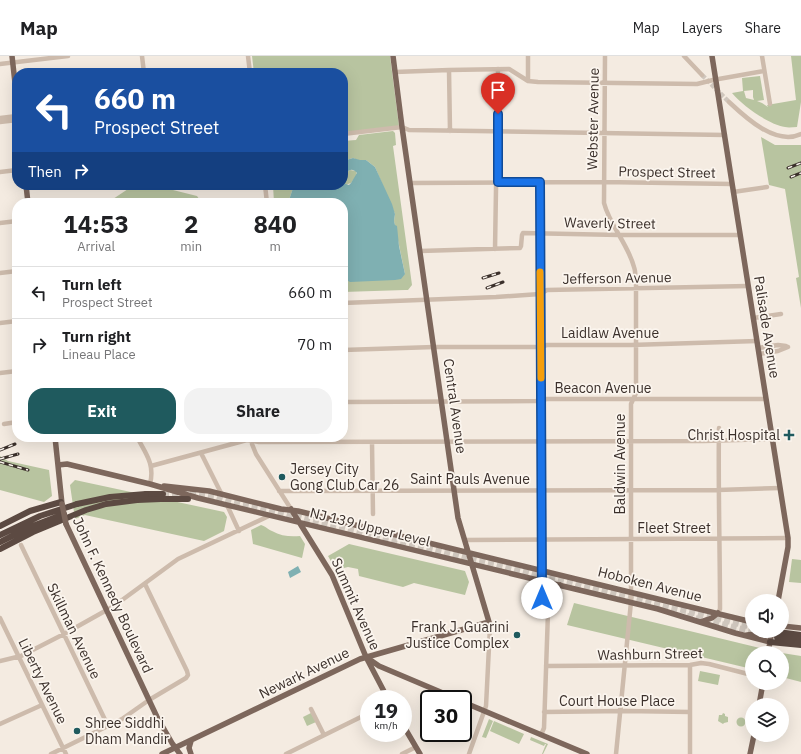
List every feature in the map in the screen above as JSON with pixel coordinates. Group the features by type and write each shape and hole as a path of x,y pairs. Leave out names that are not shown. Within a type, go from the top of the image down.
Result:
{"highway":[{"path":"1,534 40,516 76,504 110,497 146,494 188,500"},
{"path":"0,542 30,527 108,502 131,499 137,500 162,496"},
{"path":"0,526 30,511 61,503"},
{"path":"0,549 33,532 88,508"},
{"path":"789,634 801,634"},
{"path":"789,637 801,640"},
{"path":"770,642 801,645"}],"main road":[{"path":"12,56 14,68"},
{"name":"Central Avenue","path":"393,56 458,518 490,622"},
{"name":"Palisade Avenue","path":"712,56 788,538 788,547 779,594"},
{"name":"John F. Kennedy Boulevard","path":"55,442 61,503 66,524 149,700 163,728 180,754"},
{"name":"NJ 139 Upper Level","path":"58,465 67,464 150,484 185,495 585,592"},
{"name":"NJ 139 Upper Level","path":"150,484 221,493 281,509 291,510 469,552 542,571"},
{"name":"Summit Avenue","path":"291,510 332,575 366,657 383,690"},
{"name":"Hoboken Avenue","path":"542,571 745,620"},
{"path":"544,602 551,590 560,585"},
{"name":"Hoboken Avenue","path":"585,592 631,602 735,634 770,642"},
{"path":"700,622 712,618 718,613"},
{"path":"366,657 490,622"},
{"path":"789,627 801,628"},
{"path":"735,634 745,635"},
{"path":"769,646 773,638"},
{"name":"Newark Avenue","path":"162,754 366,657 379,666 436,690"},
{"path":"472,706 587,754"},
{"path":"412,740 420,754"},
{"path":"191,741 189,748 191,754"},
{"path":"750,754 753,742"}],"street":[{"path":"0,64 68,56"},
{"path":"142,56 143,68"},
{"path":"248,56 249,68"},
{"path":"528,56 528,81"},
{"name":"Webster Avenue","path":"603,182 605,56"},
{"path":"684,56 702,75"},
{"path":"762,56 770,104"},
{"path":"496,249 498,182 498,69"},
{"path":"395,72 508,69 528,81 538,82 697,84 716,79 764,71"},
{"path":"449,70 450,131"},
{"path":"729,102 755,124 769,132 786,137 794,137 801,134"},
{"path":"0,118 12,117"},
{"path":"0,122 12,121"},
{"path":"348,133 402,127 409,130 724,135"},
{"path":"0,172 12,171"},
{"path":"540,182 542,596 548,612 544,728 541,735"},
{"name":"Prospect Street","path":"410,183 603,182 732,184"},
{"name":"Baldwin Avenue","path":"603,182 606,214 631,256 635,269 636,393 631,404 631,618 624,666 616,754"},
{"name":"Prospect Street","path":"733,192 767,187"},
{"path":"0,223 12,221"},
{"name":"Waverly Street","path":"420,251 520,248 523,233 740,235"},
{"path":"0,273 12,272"},
{"name":"Jefferson Avenue","path":"348,303 540,294 547,290 748,286"},
{"path":"753,318 781,314"},
{"path":"0,323 12,322"},
{"name":"Laidlaw Avenue","path":"348,350 434,347 540,347 547,345 636,345 757,341"},
{"path":"778,346 788,346 778,351 759,351 778,346"},
{"path":"0,373 12,372"},
{"name":"Beacon Avenue","path":"348,402 633,398 766,399"},
{"path":"4,424 12,423"},
{"path":"718,613 720,609 718,490 719,428"},
{"path":"259,442 772,439"},
{"path":"139,442 151,466 152,474 150,484"},
{"path":"151,466 240,442"},
{"name":"Summit Avenue","path":"253,442 256,454 291,510"},
{"path":"372,442 373,514"},
{"path":"201,453 221,493"},
{"name":"Saint Pauls Avenue","path":"279,491 718,490 780,488"},
{"path":"227,505 239,531"},
{"path":"0,661 18,657 64,634 107,610 182,557 271,515"},
{"name":"Fleet Street","path":"465,540 788,538"},
{"name":"Skillman Avenue","path":"21,545 108,726"},
{"path":"51,754 122,719 149,700 186,678 188,675 145,584"},
{"name":"Liberty Avenue","path":"0,618 66,754"},
{"name":"Central Avenue","path":"469,754 486,706 490,622"},
{"name":"Washburn Street","path":"546,666 690,665 701,663 745,673"},
{"path":"690,665 690,754"},
{"path":"0,724 42,704"},
{"path":"312,709 324,735"},
{"name":"Court House Place","path":"544,712 690,712"},
{"path":"286,754 360,717"},
{"path":"402,754 416,747"}],"green space":[{"path":"252,56 390,56 399,126 348,132 348,68 253,68"},
{"path":"791,56 801,56 801,102 797,127 786,127 771,122 749,109 732,93 743,91 742,78 760,76 764,100 757,101 768,107 767,105 796,100","holes":["753,90 754,100 746,98 744,91"]},
{"path":"393,131 395,133 396,145 393,146 412,285 408,290 348,292 348,278 405,274 394,221 395,214 375,167 366,160 360,161 353,158 348,160 348,141 356,140 359,135"},
{"path":"761,137 775,145 801,145 801,308 796,278 799,277 785,189 769,185"},
{"path":"350,170 356,171 357,175 351,183 348,184 348,171"},
{"path":"126,190 173,190 197,196 198,198 114,198"},
{"path":"273,190 292,190 290,198 274,198"},
{"path":"0,456 8,461 49,470 52,496 44,502 0,490"},
{"path":"75,480 224,512 227,517 224,531 204,541 85,515 75,519 70,485"},
{"path":"261,525 275,533 282,535 300,536 305,544 302,558 253,544 251,530"},
{"path":"349,544 465,571 469,582 465,595 414,583 403,587 359,576 358,569 348,567 336,570 328,556"},
{"path":"792,559 801,560 801,583 789,582"},
{"path":"574,603 752,646 745,646 745,667 567,625"},
{"path":"789,654 801,656 801,682 789,679"},
{"path":"700,671 720,675 718,685 698,681"},
{"path":"311,713 316,722 307,726 303,717"},
{"path":"723,713 728,717 728,722 723,724 718,721 719,715 722,715"},
{"path":"741,717 744,719 745,724 743,726 741,727 737,724 736,722 739,718"},
{"path":"489,719 493,721 486,738 482,737"},
{"path":"494,721 524,734 519,744 490,731"},
{"path":"531,737 548,744 543,754 546,744 544,746 530,740"}],"water":[{"path":"353,158 366,160 375,167 392,204 405,274 401,279 350,282 348,281 348,198 290,198 292,190 348,190 348,185 351,183 357,173 353,170 348,172 348,160"},
{"path":"298,566 301,572 290,578 288,572"}],"tunnel":[{"path":"702,75 729,102"},
{"path":"163,494 191,494 216,497 745,625"},
{"path":"687,616 745,630"}],"railway":[{"path":"788,168 801,163"},
{"path":"791,177 801,173"},
{"path":"483,278 499,273"},
{"path":"487,288 503,282"},
{"path":"0,450 15,444"},
{"path":"0,459 18,454"},
{"path":"0,462 28,470"}],"slow traffic":[{"path":"540,272 541,378"}],"place":[{"name":"Christ Hospital","path":"789,435"},
{"name":"Jersey City Gong Club Car 26","path":"282,477"},
{"name":"Frank J. Guarini Justice Complex","path":"517,635"},
{"name":"Shree Siddhi Dham Mandir","path":"77,731"}],"route":[{"path":"498,114 498,182 540,182 542,598"}]}
